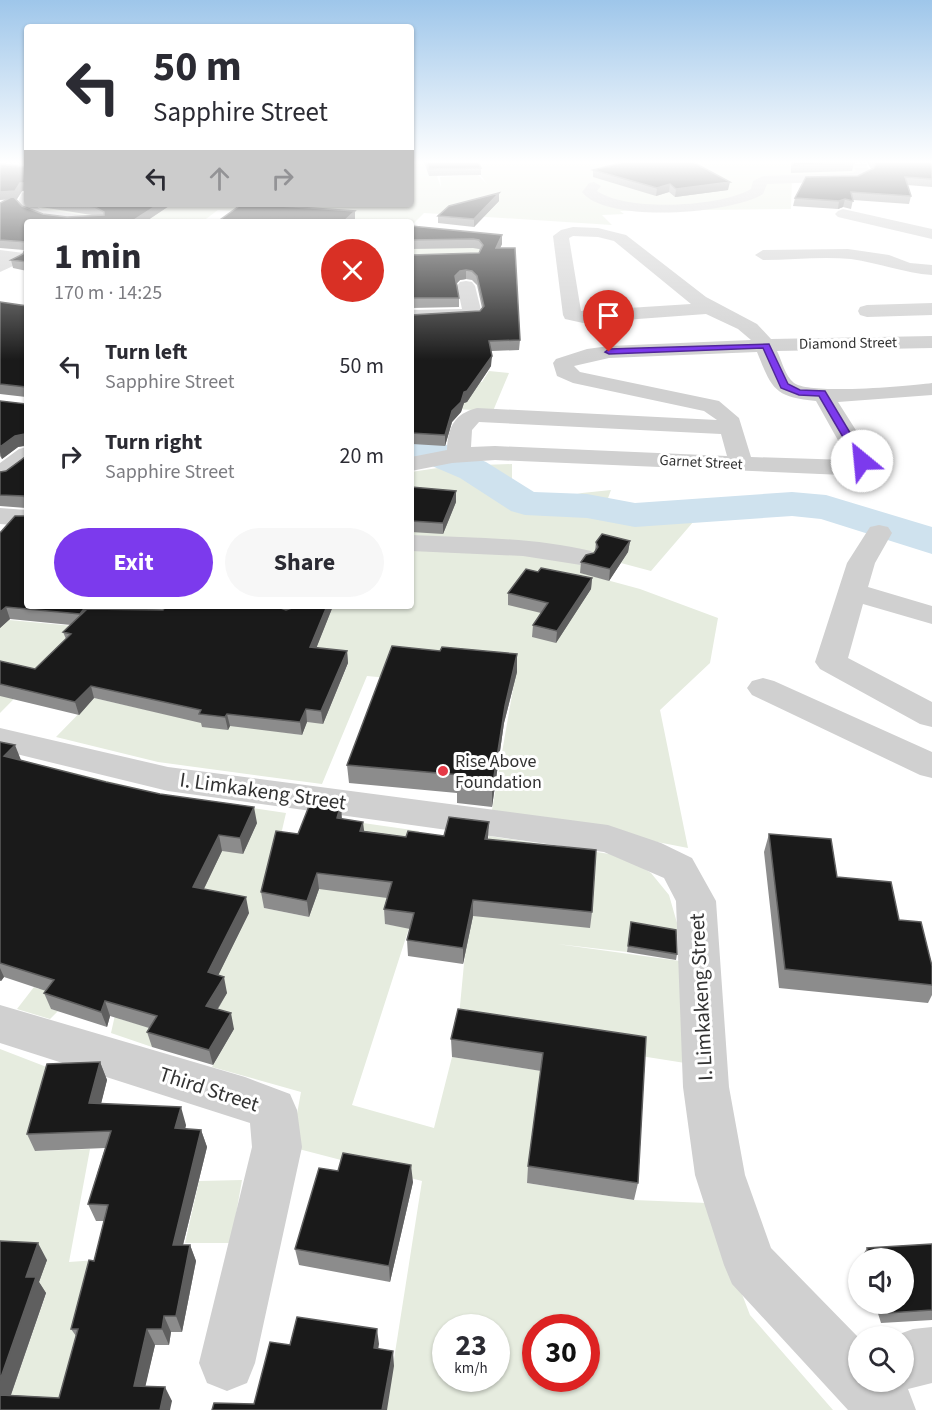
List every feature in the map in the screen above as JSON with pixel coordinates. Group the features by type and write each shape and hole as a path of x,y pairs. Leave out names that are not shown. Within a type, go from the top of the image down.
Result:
{"street":[{"path":"902,228 929,234 932,250"},
{"path":"709,308 572,315 561,236 576,232 609,234 620,238 709,308 753,330 766,345 784,386 799,392 822,393 873,394 931,389"},
{"path":"763,255 848,254 884,258 907,268 932,270"},
{"path":"0,255 18,257 0,267"},
{"path":"0,276 18,279"},
{"path":"414,316 473,314 466,286"},
{"path":"867,311 932,309"},
{"name":"Diamond Street","path":"741,464 728,418 711,406 573,378 564,372 563,363 579,357 609,352 766,345 931,344"},
{"name":"Garnet Street","path":"732,428 477,415 465,419 461,425 449,457 519,454 843,468 860,465 861,457 822,393"},
{"path":"0,475 24,456"},
{"path":"414,463 449,457"},
{"path":"0,516 24,518"},
{"path":"879,533 861,563 831,662 932,716"},
{"path":"414,543 523,548 581,557"},
{"path":"854,592 932,615"},
{"path":"763,688 932,766"},
{"name":"I. Limkakeng Street","path":"0,739 168,779 608,839 647,853 678,868 696,901 706,1087 723,1186 751,1265 848,1358"},
{"name":"Third Street","path":"0,1024 245,1099 273,1110 277,1147 227,1363"},
{"path":"914,1357 932,1355"}],"shaded area":[{"path":"414,243 500,248 500,253 414,255"},
{"path":"489,371 509,373 493,411 415,407 414,380 449,379 482,382"},
{"path":"512,464 512,490 528,504 582,493 611,490 603,512 628,518 700,514 651,571 621,563 628,552 581,573 640,589 718,618 710,663 660,710 688,848 492,810 516,672 388,678 367,676 322,784 158,762 56,737 94,698 174,716 302,735 307,722 323,723 348,664 294,658 292,639 320,638 332,609 414,609 414,472 451,466"},
{"path":"9,620 85,627 0,713 0,628"},
{"path":"21,760 161,794 286,813 264,908 309,917 320,886 389,898 385,924 409,928 352,1105 434,1128 452,1057 542,1071 527,1183 634,1200 707,1203 750,1315 833,1410 386,1410 422,1181 291,1147 301,1092 212,1067 234,1029 210,1021 226,992 153,970 120,1019 141,1025 149,1013 169,1020 152,1047 111,1033 131,943 225,961 249,913 198,902 209,878 200,876 213,850 243,853 257,823 158,809 154,823 126,816 135,803 111,797 100,809 74,802 83,791 9,774"},
{"path":"342,820 419,831 414,848 397,851"},
{"path":"489,836 623,856 651,873 669,895 681,937 630,929 627,952 557,944 680,961 685,1063 458,1027 467,932"},
{"path":"46,980 51,1009 58,1011 50,1019 17,1009 34,987 39,989"},
{"path":"0,1049 57,1071 36,1151 90,1149 69,1262 97,1260 57,1410 6,1409 46,1294 0,1254"},
{"path":"242,1180 231,1243 185,1243 199,1181"}],"building":[{"path":"0,228 24,228 24,242 0,240"},
{"path":"414,228 502,235 496,248 515,248 520,340 489,341 492,356 464,392 461,402 452,411 445,435 414,433 414,315 480,311 484,306 477,276 472,271 466,270 460,271 455,276 459,298 414,298 414,255 479,253 483,245 479,240 414,240"},
{"path":"24,252 24,262 11,260"},
{"path":"0,302 24,306 24,387 0,384"},
{"path":"0,401 24,404 24,434 15,436 0,447"},
{"path":"24,458 24,496 0,495 0,472 6,471"},
{"path":"414,487 456,491 443,523 414,521"},
{"path":"15,516 24,516 24,609 6,607 0,612 0,533"},
{"path":"602,534 630,541 610,569 581,562 586,555 594,553 598,547 596,542"},
{"path":"541,568 592,578 557,631 533,625 548,603 508,593 526,569 538,572"},
{"path":"27,609 84,609 80,614"},
{"path":"87,609 326,609 310,647 347,651 321,711 306,709 300,722 227,714 225,717 199,714 201,710 91,686 75,702 0,684 0,661 35,669 71,634 63,632"},
{"path":"392,646 440,651 442,647 517,654 505,706 492,789 457,785 460,775 347,765"},
{"path":"0,742 15,745 4,756 160,794 254,807 240,838 219,835 193,887 246,897 208,972 224,977 206,1006 231,1013 209,1050 147,1032 157,1016 105,1001 101,1012 44,993 54,980 0,963"},
{"path":"311,801 341,804 337,818 363,822 360,831 406,837 408,831 444,836 449,817 489,822 485,839 596,850 592,912 473,900 463,948 407,940 414,913 384,909 392,882 317,873 307,901 261,892 276,831 298,834"},
{"path":"769,834 831,839 837,877 891,882 899,920 921,922 932,966 932,985 785,969"},
{"path":"631,922 676,930 677,954 628,946"},
{"path":"458,1009 646,1037 638,1183 528,1166 543,1053 451,1039"},
{"path":"100,1062 89,1103 181,1107 175,1128 201,1130 173,1245 190,1245 176,1316 164,1316 162,1329 147,1329 134,1386 165,1387 160,1410 0,1410 0,1395 59,1398 78,1329 71,1329 89,1260 94,1261 108,1205 88,1204 111,1131 27,1134 47,1064"},
{"path":"343,1153 411,1165 389,1266 295,1249 319,1168 338,1171"},
{"path":"0,1241 38,1243 26,1277 36,1277 0,1380"},
{"path":"932,1244 932,1310 914,1311 914,1248 867,1248"},
{"path":"297,1317 377,1329 374,1348 393,1351 382,1410 212,1410 214,1403 254,1404 270,1342 290,1345"}],"waterway":[{"path":"414,392 420,395 414,429"},
{"path":"414,436 422,448 473,470 525,503 587,506 635,515 792,504 826,507 932,541"}],"place":[{"name":"Rise Above Foundation","path":"443,771"}],"route":[{"path":"609,352 766,345 784,386 799,392 822,393 862,461"}]}
